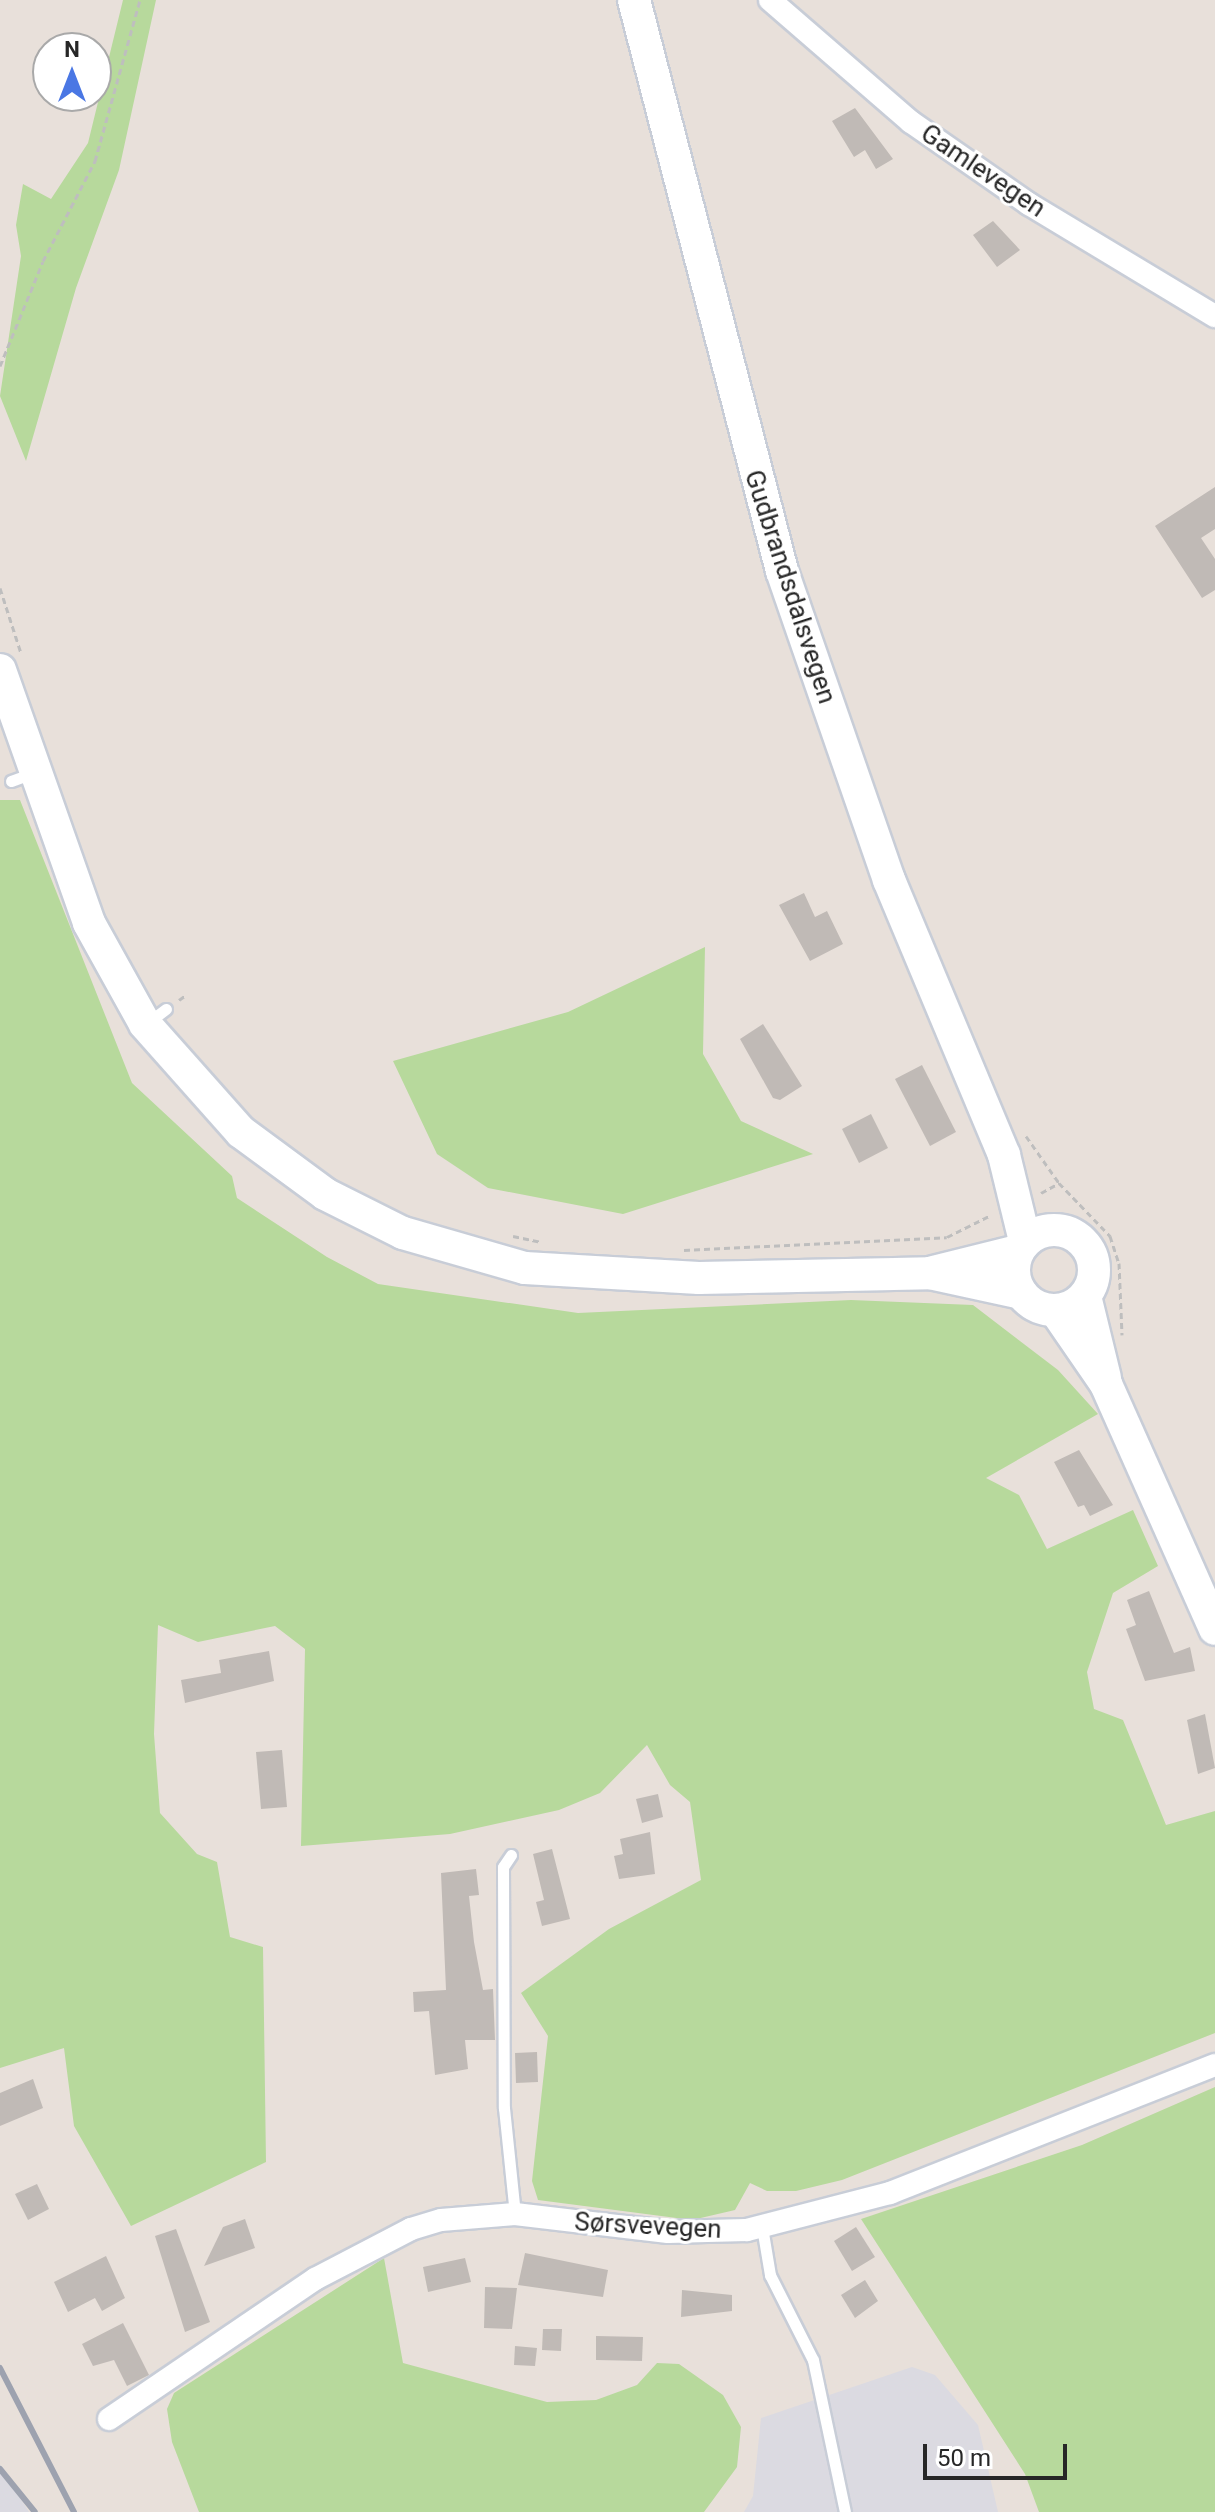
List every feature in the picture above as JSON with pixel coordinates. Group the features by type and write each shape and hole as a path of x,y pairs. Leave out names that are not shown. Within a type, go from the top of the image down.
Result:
{"main road":[{"name":"Gudbrandsdalsvegen","path":"634,0 782,571 889,880 1004,1155 1032,1240"},
{"path":"11,663 22,777 89,923 156,1017 207,1100 282,1165 361,1213 446,1248 525,1268 611,1277 930,1273 1021,1293 1036,1306 1055,1310 1085,1296 1093,1281 1092,1256 1072,1233 1032,1240 930,1273"},
{"path":"1021,1293 1013,1271 1032,1240"},
{"path":"1085,1296 1106,1384 1215,1629"},
{"path":"1055,1310 1106,1384"}],"street":[{"name":"Gamlevegen","path":"770,0 911,122 1029,204 1215,316"},
{"name":"Sørsvevegen","path":"109,2419 315,2279 382,2241 441,2220 515,2214 668,2232 762,2227 890,2193 1215,2065"}],"lane":[{"path":"511,1855 503,1867 504,2108 515,2214"},
{"path":"762,2227 770,2275 813,2360 845,2512"}],"path":[{"path":"0,366 43,261 95,161 140,0"},
{"path":"0,588 11,663"},
{"path":"1019,1122 1059,1183 1110,1236 1119,1263 1124,1345"},
{"path":"1041,1193 1059,1183"},
{"path":"680,1250 947,1237 1005,1208"},
{"path":"509,1235 551,1244"}],"shaded area":[{"path":"912,2367 935,2375 978,2425 998,2512 744,2512 753,2496 761,2418"},
{"path":"0,2465 29,2512 0,2512"}],"green space":[{"path":"123,0 156,0 119,170 76,288 26,461 0,396 21,256 16,225 23,184 51,199 88,143 96,112 112,112 112,45"},
{"path":"0,800 20,800 132,1083 232,1176 237,1198 327,1257 378,1284 578,1313 851,1300 973,1305 1058,1370 1098,1414 986,1478 1019,1495 1047,1549 1133,1510 1158,1566 1113,1593 1087,1672 1094,1709 1123,1720 1166,1825 1215,1811 1215,2033 842,2180 796,2191 767,2191 750,2183 735,2210 692,2220 538,2200 532,2181 548,2036 521,1993 609,1929 701,1880 690,1802 670,1785 647,1745 600,1793 559,1810 450,1834 301,1846 305,1649 275,1626 198,1642 158,1625 154,1734 160,1813 197,1854 217,1862 230,1937 263,1947 266,2162 131,2226 74,2126 64,2048 0,2068"},
{"path":"705,947 703,1054 741,1121 813,1154 623,1214 488,1188 437,1154 393,1061 568,1012"},
{"path":"1215,2087 1215,2512 1039,2512 1025,2474 861,2219 1082,2145"},
{"path":"384,2258 403,2363 547,2402 596,2400 637,2385 657,2363 679,2364 723,2395 741,2427 737,2467 704,2512 199,2512 172,2442 167,2409 174,2393"}],"building":[{"path":"855,108 893,159 876,169 865,150 854,157 832,121"},
{"path":"993,221 1020,250 997,267 973,235"},
{"path":"1215,487 1215,529 1201,538 1215,559 1215,590 1202,598 1155,526"},
{"path":"804,893 815,917 827,911 843,944 810,961 779,905"},
{"path":"763,1024 802,1086 780,1100 773,1098 740,1039"},
{"path":"922,1065 956,1132 930,1146 895,1079"},
{"path":"871,1114 888,1148 859,1163 842,1129"},
{"path":"1079,1450 1113,1505 1090,1516 1084,1505 1078,1507 1054,1462"},
{"path":"1149,1591 1174,1653 1190,1647 1195,1671 1145,1681 1126,1629 1136,1625 1127,1600"},
{"path":"269,1651 274,1681 185,1703 181,1680 221,1673 219,1660"},
{"path":"1205,1714 1215,1768 1198,1774 1187,1720"},
{"path":"282,1750 287,1807 261,1809 256,1752"},
{"path":"658,1794 663,1817 642,1823 636,1799"},
{"path":"650,1832 655,1874 619,1879 614,1856 623,1854 620,1839"},
{"path":"552,1849 570,1919 542,1926 536,1902 544,1900 533,1854"},
{"path":"476,1869 479,1895 469,1896 474,1942 483,1990 493,1989 495,2040 465,2040 468,2069 435,2075 429,2011 414,2012 413,1992 446,1990 441,1873"},
{"path":"537,2052 538,2082 516,2083 515,2053"},
{"path":"33,2079 43,2108 0,2126 0,2093"},
{"path":"37,2184 49,2209 28,2220 15,2194"},
{"path":"245,2219 255,2248 204,2266 223,2227"},
{"path":"856,2227 875,2257 852,2271 834,2241"},
{"path":"176,2229 210,2322 185,2332 155,2236"},
{"path":"525,2253 608,2270 603,2297 518,2285"},
{"path":"106,2256 125,2298 102,2311 95,2298 68,2312 54,2282"},
{"path":"465,2258 471,2282 428,2292 423,2267"},
{"path":"865,2280 878,2301 855,2318 841,2295"},
{"path":"485,2287 517,2288 512,2329 484,2328"},
{"path":"682,2290 732,2295 732,2311 681,2317"},
{"path":"123,2323 149,2375 127,2386 114,2360 93,2366 82,2344"},
{"path":"543,2329 562,2329 561,2351 542,2350"},
{"path":"596,2336 643,2337 642,2361 596,2360"},
{"path":"515,2346 537,2348 535,2366 514,2365"}],"railway":[{"path":"0,2368 74,2512"},
{"path":"0,2469 35,2512"}]}
